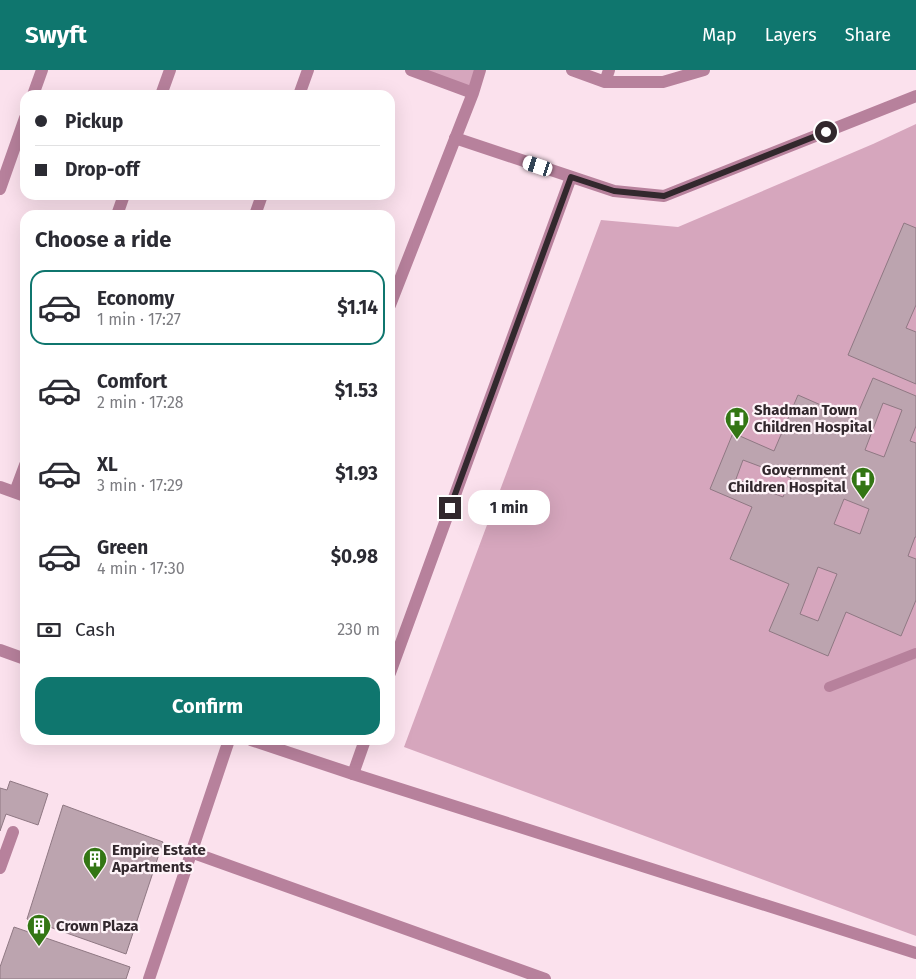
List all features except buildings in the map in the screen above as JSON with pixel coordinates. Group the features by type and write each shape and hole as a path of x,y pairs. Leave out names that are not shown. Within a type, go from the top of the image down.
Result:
{"street":[{"path":"35,90 42,70"},
{"path":"163,90 170,70"},
{"path":"301,90 308,70"},
{"path":"411,70 473,93"},
{"path":"395,292 473,93 480,70"},
{"path":"572,70 605,82 663,82 704,70"},
{"path":"605,82 609,70"},
{"path":"455,138 614,191 664,196 916,96"},
{"path":"0,189 20,132"},
{"path":"395,659 571,177"},
{"path":"0,487 20,494"},
{"path":"0,650 20,657"},
{"path":"149,979 227,745"},
{"path":"266,745 916,952"},
{"path":"353,774 364,745"},
{"path":"0,868 13,832"},
{"path":"192,852 546,979"}],"lane":[{"path":"829,687 916,653"}],"shaded area":[{"path":"411,70 481,70 473,93"},
{"path":"916,124 916,936 404,747 601,220 678,227"}],"place":[{"name":"Shadman Town Children Hospital","path":"737,440"},
{"name":"Government Children Hospital","path":"863,500"},
{"name":"Empire Estate Apartments","path":"95,880"},
{"name":"Crown Plaza","path":"39,947"}],"route":[{"path":"450,508 571,177 614,191 664,196 826,132"}]}
